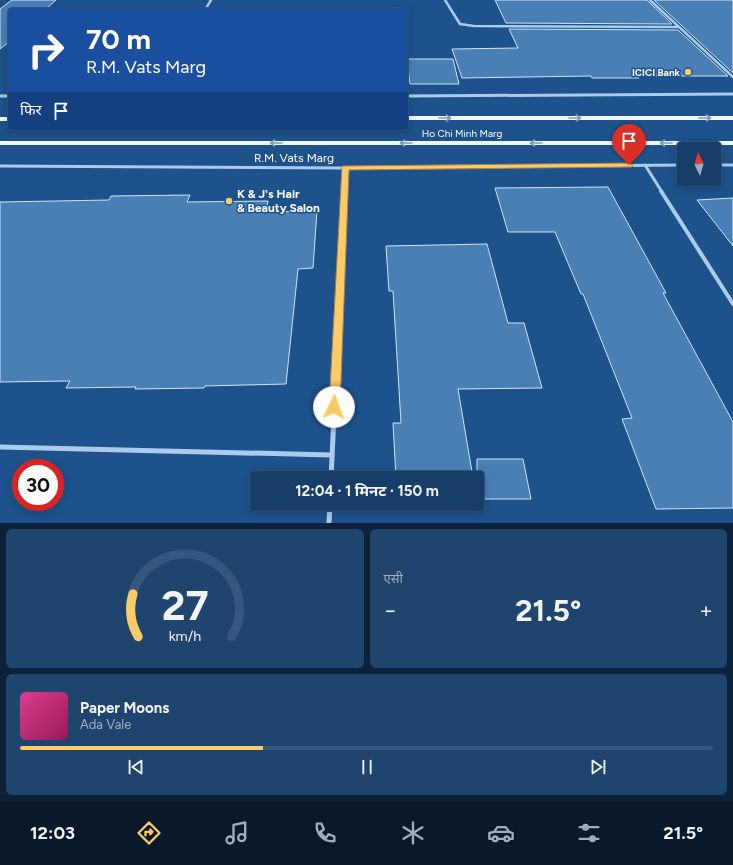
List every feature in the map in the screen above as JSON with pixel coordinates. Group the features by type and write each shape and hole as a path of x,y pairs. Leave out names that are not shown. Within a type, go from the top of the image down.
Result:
{"main road":[{"name":"Ho Chi Minh Marg","path":"408,118 733,118"},
{"name":"Ho Chi Minh Marg","path":"0,143 733,143"}],"street":[{"path":"445,0 456,21 460,24 474,26 679,27"},
{"path":"650,0 733,77"},
{"path":"408,96 733,94"},
{"path":"645,165 733,304"},
{"name":"R.M. Vats Marg","path":"0,166 345,168 677,165"},
{"path":"721,165 733,165"},
{"path":"331,471 345,168"},
{"path":"0,447 332,455"},
{"path":"329,523 330,511"}],"building":[{"path":"12,0 56,0 47,8 8,8 8,43 0,49 0,9"},
{"path":"495,0 647,0 672,24 506,23"},
{"path":"654,0 733,0 733,73"},
{"path":"509,29 678,30 728,76 637,76 639,78 592,78 591,76 462,78 452,49 518,48"},
{"path":"408,59 453,59 459,84 410,84"},
{"path":"608,187 666,293 663,293 733,422 733,508 656,509 622,419 632,418 583,294 581,294 555,232 508,232 495,188"},
{"path":"190,195 187,202 268,201 266,212 317,211 313,268 298,269 286,384 205,386 204,388 135,389 136,387 66,388 70,381 0,382 0,202 109,200 111,196"},
{"path":"733,198 733,246 697,200"},
{"path":"487,244 508,323 524,323 542,388 458,389 472,471 396,471 393,423 401,423 393,291 389,291 386,246"},
{"path":"477,459 523,459 531,499 484,499 484,471 477,471"}],"place":[{"name":"ICICI Bank","path":"688,72"},
{"name":"K & J's Hair & Beauty Salon","path":"229,201"}],"route":[{"path":"334,407 345,168 629,165"}]}
